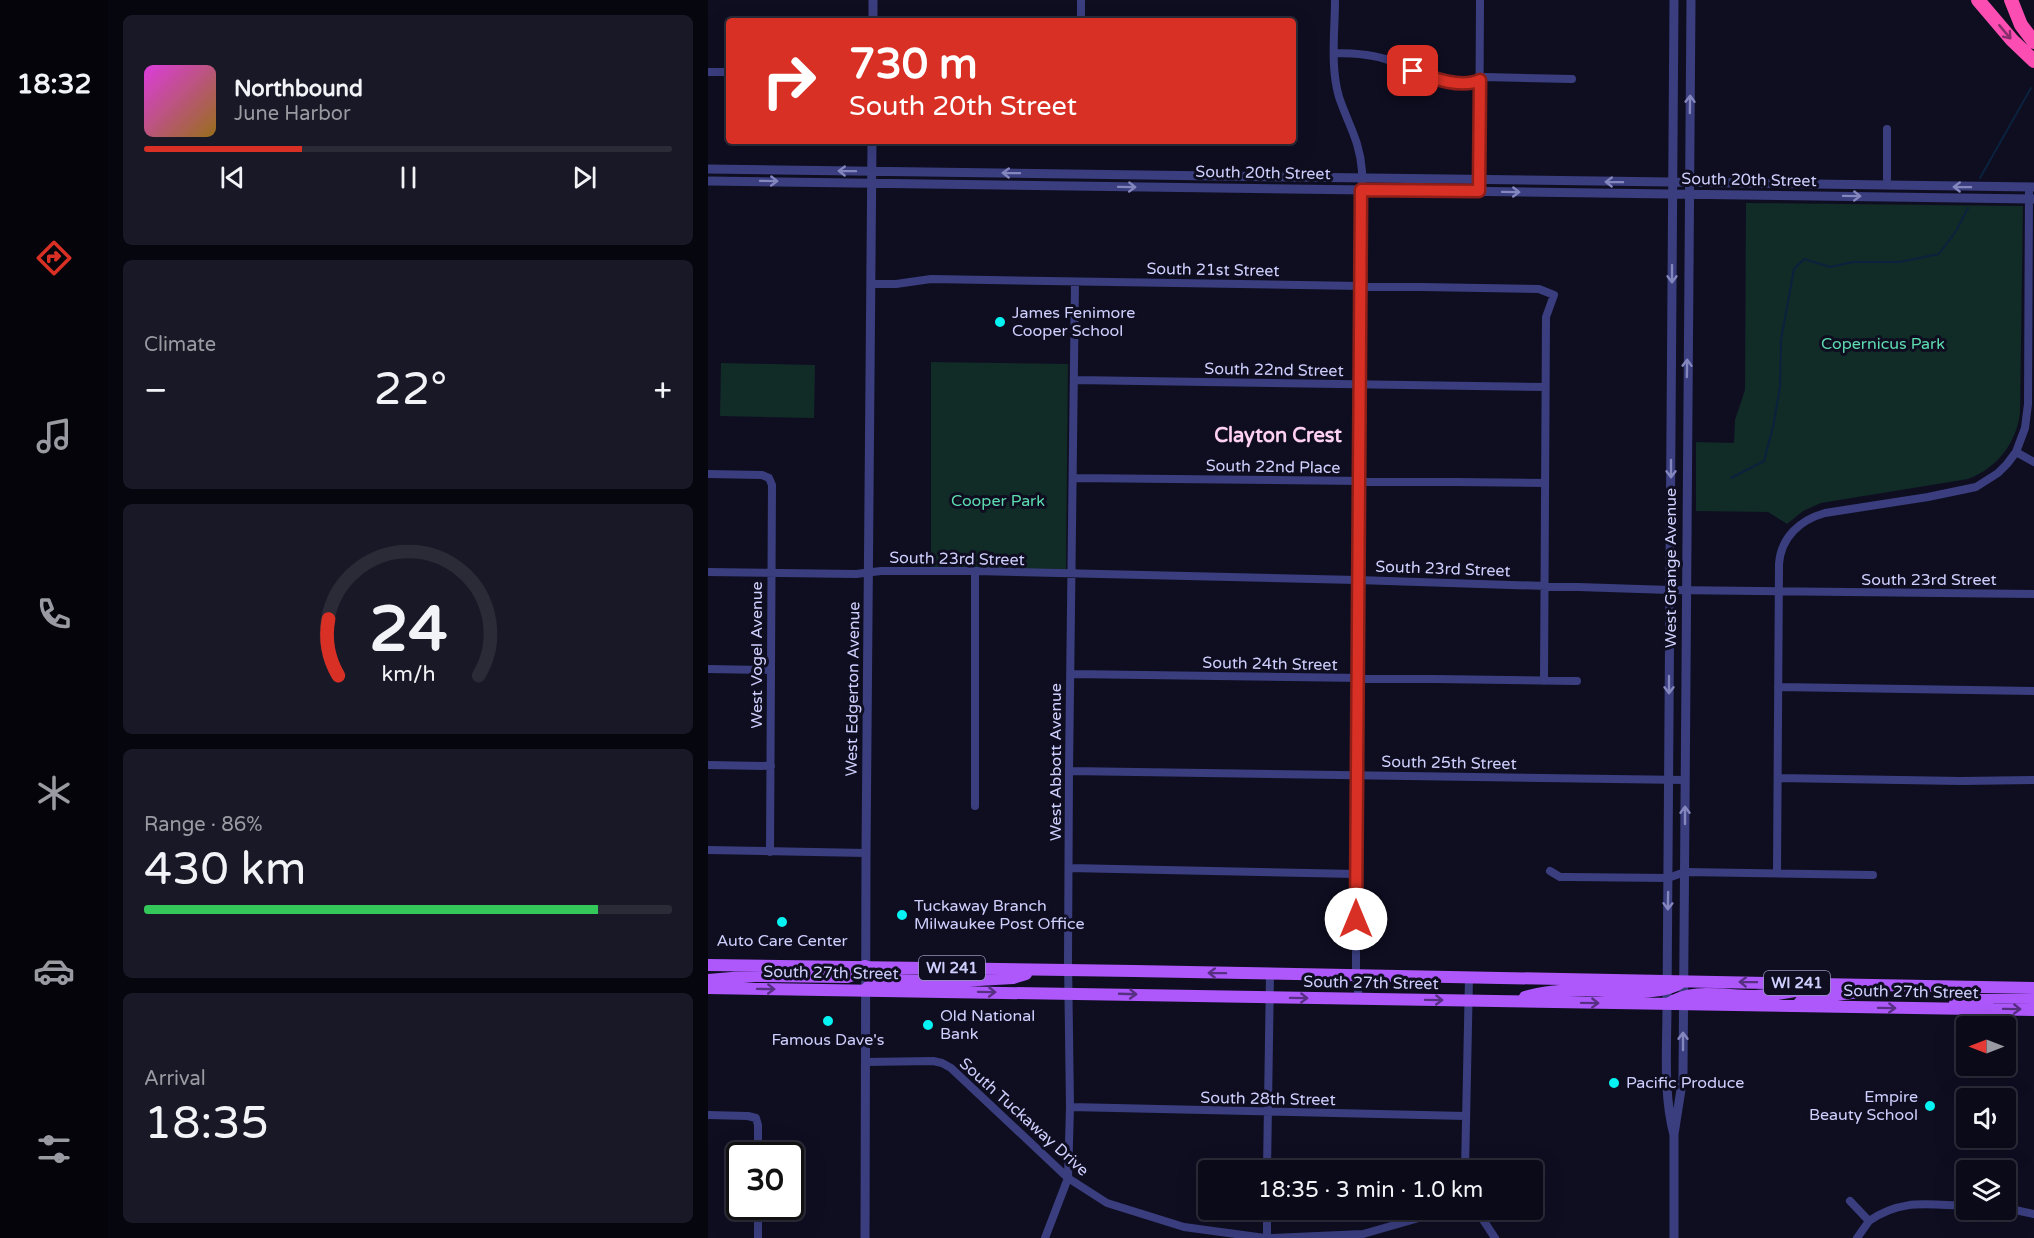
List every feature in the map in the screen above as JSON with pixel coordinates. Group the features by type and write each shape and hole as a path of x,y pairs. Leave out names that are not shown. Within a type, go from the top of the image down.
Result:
{"highway":[{"path":"1978,0 2012,40 2034,61"},
{"path":"2011,0 2021,25 2034,42"}],"main road":[{"name":"South 27th Street","path":"708,965 1469,977 1667,985 1683,981 2034,988"},
{"path":"708,980 755,976 847,977 860,973 865,966"},
{"path":"865,990 871,984 884,980 960,981 1013,978 1039,970"},
{"path":"1667,1004 1683,1000 1797,992 1821,984"},
{"path":"1512,1002 1535,994 1667,985"},
{"path":"1796,1007 1801,1001 1809,999 1868,991 1884,985"},
{"name":"South 27th Street","path":"708,988 1667,1004"},
{"path":"1924,1008 1995,998 2034,998"},
{"name":"South 27th Street","path":"1683,1000 1796,1007 2034,1010"}],"street":[{"path":"873,0 873,18"},
{"path":"1081,0 1081,18"},
{"path":"1335,0 1336,84 1358,142 1361,178 1356,874 1356,975 1359,999"},
{"path":"1479,191 1480,0"},
{"name":"West Grange Avenue","path":"1674,0 1667,936 1667,1076 1674,1135"},
{"name":"West Grange Avenue","path":"1674,1238 1674,1135 1683,1077 1685,549 1691,0"},
{"path":"1335,53 1375,56 1443,80 1473,83 1485,78 1572,79"},
{"path":"708,72 726,72"},
{"path":"1887,129 1887,178"},
{"path":"1673,136 1689,136"},
{"name":"West Edgerton Avenue","path":"865,1238 872,144"},
{"name":"South 20th Street","path":"708,169 2032,187"},
{"name":"South 20th Street","path":"708,181 2032,199"},
{"path":"1777,872 1779,592 1780,554 1783,543 1795,529 1817,515 1976,487 1998,473 2016,452 2027,417 2031,345 2032,187"},
{"path":"1672,236 1689,237"},
{"name":"South 21st Street","path":"871,284 896,284 931,279 1539,289 1554,295 1546,317 1545,387"},
{"name":"West Abbott Avenue","path":"1045,1238 1068,1178 1070,1107 1069,771 1075,282"},
{"name":"South 22nd Street","path":"1074,380 1545,387"},
{"path":"1544,681 1545,387"},
{"path":"1671,390 1687,390"},
{"path":"2016,452 2034,462"},
{"name":"West Vogel Avenue","path":"708,474 762,475 769,478 772,485 770,852"},
{"name":"South 22nd Place","path":"1073,478 1545,483"},
{"path":"1670,548 1685,549"},
{"name":"South 23rd Street","path":"708,572 771,574 975,572 1358,580 1670,590 2034,594"},
{"path":"975,572 975,806"},
{"path":"1670,635 1685,636"},
{"path":"708,669 770,670"},
{"name":"South 24th Street","path":"1071,674 1577,681"},
{"path":"1778,687 2034,691"},
{"path":"708,765 771,766"},
{"name":"South 25th Street","path":"1069,771 1685,780"},
{"path":"1778,778 2034,780"},
{"path":"708,850 866,852"},
{"path":"1069,868 1356,874"},
{"path":"1550,871 1560,877 1668,878 1685,872 1873,875"},
{"path":"1667,936 1684,936"},
{"path":"1267,1160 1270,974"},
{"path":"1465,1160 1469,977"},
{"name":"South Tuckaway Drive","path":"865,1062 933,1061 951,1068 1068,1178 1107,1203 1184,1227 1266,1238"},
{"path":"1667,1076 1683,1077"},
{"name":"South 28th Street","path":"1070,1107 1466,1116"},
{"path":"708,1115 756,1118 758,1142"},
{"path":"1850,1202 1869,1221"},
{"path":"1857,1238 1869,1221 1882,1211 1901,1205 1956,1206"},
{"path":"2016,1210 2034,1214"},
{"path":"758,1220 758,1238"},
{"path":"1266,1238 1267,1220"},
{"path":"1272,1238 1363,1234 1412,1220"},
{"path":"1483,1220 1495,1238"}],"green space":[{"name":"Copernicus Park","path":"1746,203 2023,206 2020,413 2009,445 1996,461 1968,479 1821,503 1803,511 1787,524 1768,512 1696,511 1696,442 1734,443 1735,420 1745,390"},
{"name":"Cooper Park","path":"931,362 1068,364 1066,570 931,567"},
{"path":"721,363 815,365 814,418 720,416"}],"waterway":[{"path":"1980,178 2031,88"},
{"path":"1731,478 1764,461 1780,387 1781,340 1794,269 1804,259 1830,267 1853,262 1899,262 1939,254 1956,231 1968,208"}],"place":[{"name":"James Fenimore Cooper School","path":"1000,322"},
{"name":"Tuckaway Branch Milwaukee Post Office","path":"902,915"},
{"name":"Auto Care Center","path":"782,922"},
{"name":"Famous Dave's","path":"828,1021"},
{"name":"Old National Bank","path":"928,1025"},
{"name":"Pacific Produce","path":"1614,1083"},
{"name":"Empire Beauty School","path":"1930,1106"}],"district":[{"name":"Clayton Crest","path":"1278,436"}],"route":[{"path":"1356,919 1361,190 1479,191 1480,80 1473,83 1456,82 1413,71"}]}
